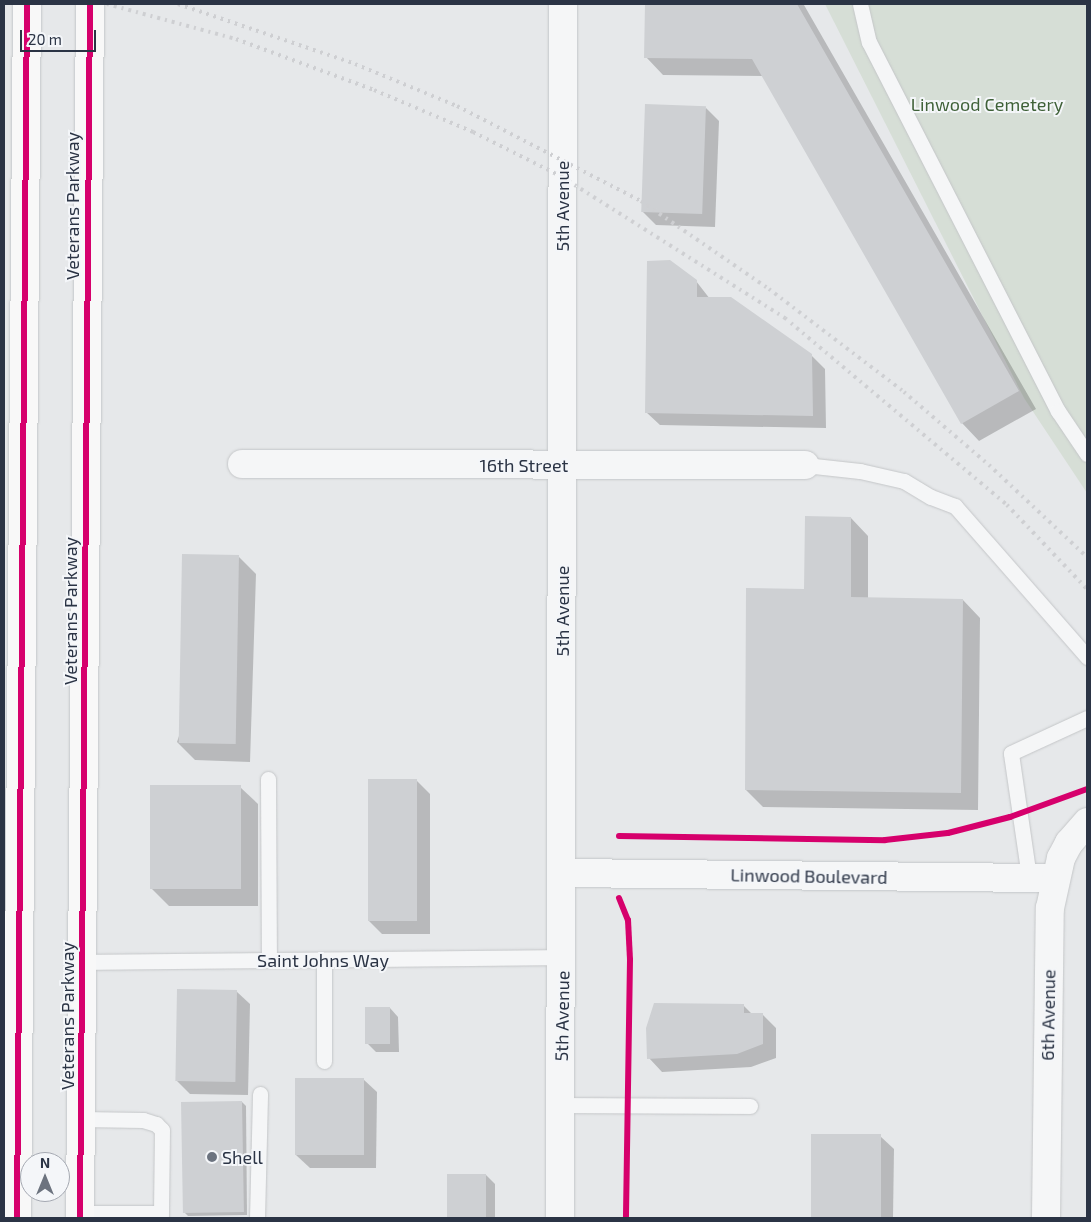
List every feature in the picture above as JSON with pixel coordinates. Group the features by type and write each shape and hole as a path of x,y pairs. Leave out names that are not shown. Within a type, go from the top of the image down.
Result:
{"main road":[{"path":"17,1218 11,1045 12,843 28,110 27,4"},
{"name":"Veterans Parkway","path":"80,1216 90,4"}],"street":[{"name":"5th Avenue","path":"560,1218 563,873 563,4"},
{"name":"16th Street","path":"242,464 805,465"},
{"name":"6th Avenue","path":"1046,1218 1050,908 1042,878 1069,842 1087,822"},
{"name":"Linwood Boulevard","path":"563,873 1042,878"}],"lane":[{"path":"849,4 1058,411 1087,454"},
{"path":"860,4 869,42"},
{"path":"805,465 860,471 904,481 931,497 955,506 1087,657"},
{"path":"1042,878 1010,753 1087,718"},
{"path":"268,778 269,960"},
{"name":"Saint Johns Way","path":"83,962 562,958"},
{"path":"324,960 324,1061"},
{"path":"257,1218 260,1094"},
{"path":"561,1106 750,1106"},
{"path":"80,1216 160,1216 162,1130 156,1124 143,1120 81,1119"}],"green space":[{"name":"Linwood Cemetery","path":"825,4 1087,4 1087,493 1024,398"}],"building":[{"path":"645,4 797,4 1019,391 961,424 752,59 644,58"},
{"path":"645,104 706,106 702,214 641,212"},
{"path":"670,260 697,280 697,297 731,297 812,354 813,416 645,413 647,261"},
{"path":"805,516 851,517 851,597 963,599 961,793 745,790 746,588 804,589"},
{"path":"182,554 239,555 236,744 179,743"},
{"path":"368,779 417,779 417,921 368,921"},
{"path":"150,785 241,785 241,889 150,889"},
{"path":"177,989 237,990 235,1082 175,1081"},
{"path":"654,1003 744,1004 744,1013 763,1013 763,1044 737,1054 647,1059 646,1028"},
{"path":"365,1007 390,1007 390,1044 365,1044"},
{"path":"295,1078 364,1078 364,1155 295,1155"},
{"name":"Shell","path":"242,1101 244,1212 183,1213 181,1102"},
{"path":"811,1134 881,1134 881,1218 811,1218"},
{"path":"447,1174 486,1174 486,1218 447,1218"}],"railway":[{"path":"107,4 236,39 374,90 473,132 562,177 785,318 1007,505 1087,589"},
{"path":"178,4 355,64 457,106 641,201 769,289 904,392 989,465 1087,557"}],"cycle path":[{"path":"17,1218 27,4"},
{"path":"80,1218 90,4"},
{"path":"619,836 885,840 948,833 1010,817 1087,789"},
{"path":"619,898 628,920 630,960 626,1218"}],"place":[{"name":"Shell","path":"212,1157"}]}
